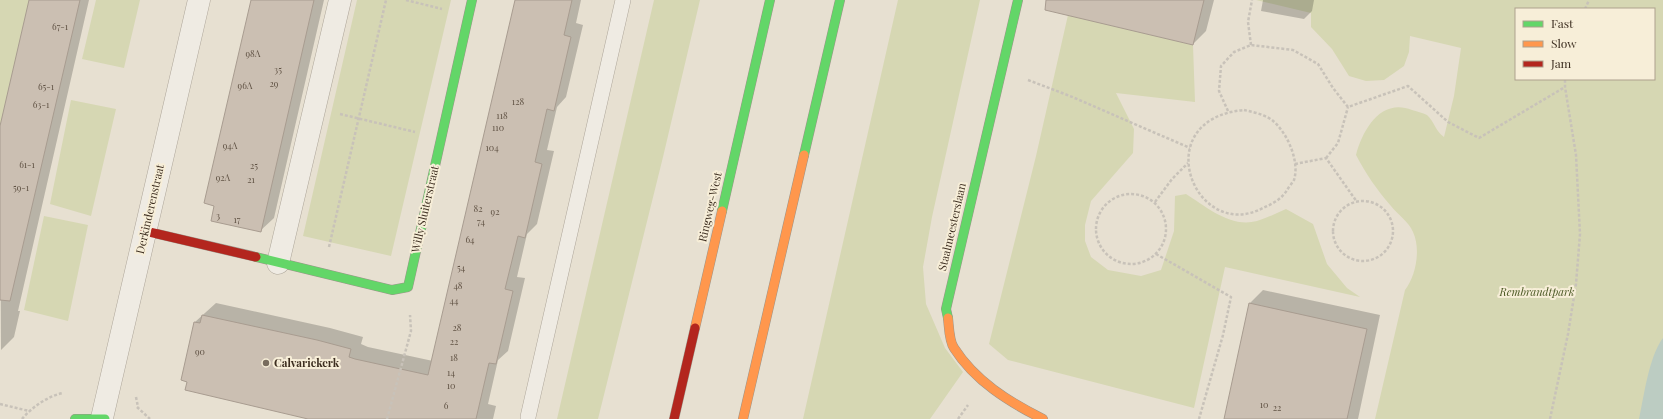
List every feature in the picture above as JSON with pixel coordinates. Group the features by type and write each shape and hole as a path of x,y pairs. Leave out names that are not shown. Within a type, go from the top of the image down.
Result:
{"main road":[{"name":"Willy Sluiterstraat","path":"408,287 472,0"},
{"name":"Ringweg-West","path":"674,419 770,0"},
{"path":"743,419 840,0"},
{"name":"Staalmeesterslaan","path":"1018,0 946,310 953,348 984,383 1023,409 1042,419"},
{"path":"145,231 392,290 408,287"},
{"path":"74,419 104,418"}],"street":[{"name":"Derkinderenstraat","path":"104,418 198,0"},
{"path":"278,263 340,0"}],"lane":[{"path":"528,417 623,0"}],"path":[{"path":"322,274 386,0"},
{"path":"406,0 468,15"},
{"path":"1251,45 1248,22 1252,0"},
{"path":"1228,111 1219,91 1221,66 1234,52 1251,45 1293,50 1318,64 1333,88 1348,107"},
{"path":"1002,69 1070,96 1190,148"},
{"path":"1550,419 1568,334 1576,284 1580,234 1576,155 1565,80"},
{"path":"1348,107 1408,86 1448,122 1479,138 1565,87"},
{"path":"1295,164 1326,158 1338,143 1348,107"},
{"path":"315,108 441,138"},
{"path":"1244,110 1258,114 1272,121 1283,132 1290,146 1295,164 1294,180 1284,195 1256,212 1240,214 1223,211 1208,204 1197,191 1190,176 1190,148 1195,136 1204,125 1215,116 1228,111 1244,110"},
{"path":"1326,158 1357,202"},
{"path":"1155,202 1172,179 1189,163"},
{"path":"1133,193 1145,196 1155,202 1162,212 1166,222 1166,234 1163,245 1156,254 1146,261 1135,264 1123,263 1112,259 1103,251 1098,241 1096,229 1098,218 1103,208 1111,200 1122,194 1133,193"},
{"path":"1357,202 1369,202 1381,207 1390,219 1393,230 1388,247 1380,256 1370,260 1360,261 1347,256 1338,249 1334,239 1333,226 1335,218 1348,205 1357,202"},
{"path":"1156,254 1230,297 1223,335 1199,419"},
{"path":"387,419 410,331 408,287"},
{"path":"0,404 29,411 22,419"}],"green space":[{"path":"0,0 36,0 0,155"},
{"path":"96,0 140,0 124,68 82,59"},
{"path":"357,0 451,0 391,256 303,236"},
{"path":"654,0 700,0 598,419 557,419"},
{"path":"898,0 980,0 932,217 923,267 926,304 945,348 963,372 930,419 803,419"},
{"name":"Rembrandtpark","path":"1256,0 1663,0 1663,419 1375,419 1405,290 1412,277 1416,262 1417,246 1411,228 1376,188 1356,155 1363,135 1369,126 1375,118 1391,108 1401,107 1427,115 1444,137 1454,96 1461,48 1410,36 1409,52 1404,66 1384,80 1366,81 1349,76 1332,49 1311,27 1311,13"},
{"path":"1068,15 1193,45 1195,102 1116,93 1134,129 1133,153 1091,201 1085,225 1085,241 1091,257 1108,270 1141,276 1161,270 1174,231 1175,196 1186,194 1219,215 1237,222 1257,221 1286,209 1313,224 1327,264 1347,288 1360,297 1225,267 1194,408 1008,360 989,344 1036,156"},
{"path":"71,100 116,109 91,216 50,204"},
{"path":"44,216 88,225 68,321 24,310"}],"shaded area":[{"path":"1663,338 1663,419 1639,419 1651,365 1658,346"}],"building":[{"path":"29,0 80,0 10,301 0,300 0,126"},
{"path":"251,0 314,0 261,232 211,221 214,206 204,203"},
{"path":"515,0 572,0 564,35 571,37 554,111 547,109 535,162 542,164 525,238 518,236 505,289 513,291 496,364 489,363 476,419 308,419 185,390 187,382 181,380 194,322 200,323 202,315 317,340 351,349 349,357 428,375"},
{"path":"1046,0 1204,0 1193,45 1045,10"},
{"path":"1249,303 1367,329 1347,419 1224,419"}],"traffic: fast":[{"path":"256,257 392,290 408,287 472,0"},
{"path":"722,211 770,0"},
{"path":"804,155 840,0"},
{"path":"948,318 946,309 1018,0"},
{"path":"75,419 105,419"}],"traffic: slow":[{"path":"743,419 804,155"},
{"path":"695,328 722,211"},
{"path":"948,318 952,345 962,360 972,371 1005,398 1043,419"}],"traffic: jam":[{"path":"145,231 256,257"},
{"path":"674,419 695,328"}],"place":[{"name":"Calvariekerk","path":"266,363"}]}
